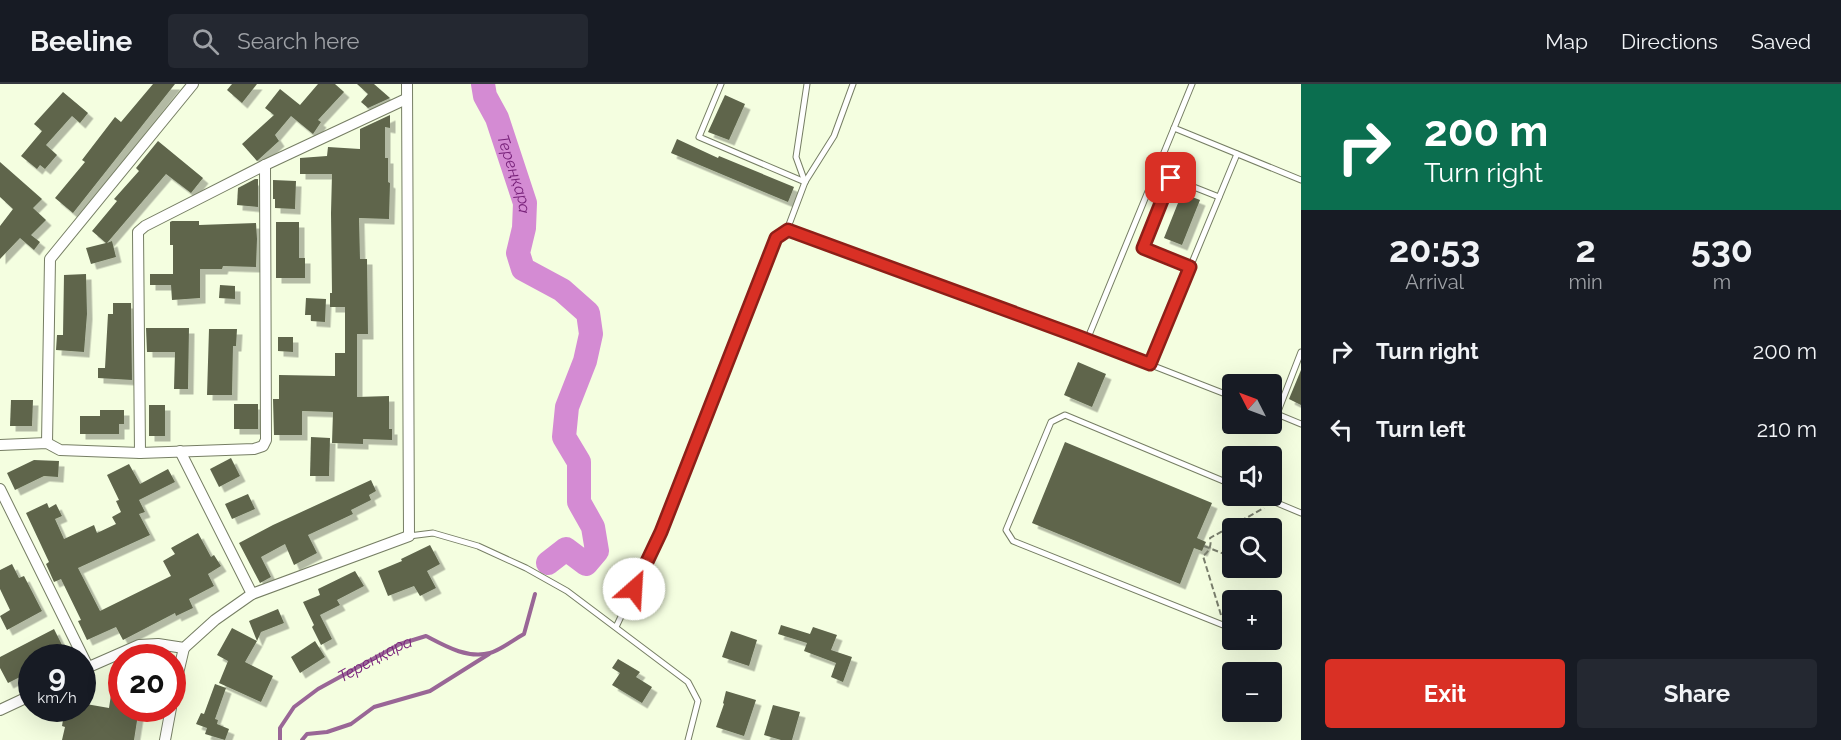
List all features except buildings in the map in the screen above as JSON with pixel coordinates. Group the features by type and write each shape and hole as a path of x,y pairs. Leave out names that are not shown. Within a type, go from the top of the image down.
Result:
{"street":[{"path":"47,443 50,260 193,84"},
{"path":"186,646 215,620 252,594 409,536 407,84"},
{"path":"140,453 138,232 145,226 265,165 406,99"},
{"path":"0,445 47,443 60,450 140,453 254,449 263,446 266,440 265,165"},
{"path":"180,451 252,594"},
{"path":"0,489 73,644"},
{"path":"0,710 18,701"},
{"path":"165,740 168,722"}],"lane":[{"path":"721,84 699,137 805,182"},
{"path":"805,182 796,157 807,84"},
{"path":"616,627 661,532 776,238 788,230 805,182 834,136 853,84"},
{"path":"1087,340 1192,84"},
{"path":"1174,128 1301,180"},
{"path":"1150,364 1237,154"},
{"path":"1190,267 1143,248 1171,178 1219,197"},
{"path":"788,230 1087,340 1222,393"},
{"path":"1282,395 1301,352"},
{"path":"1222,480 1065,415 1051,422 1006,530 1013,541 1222,625"},
{"path":"1282,416 1301,424"},
{"path":"1282,505 1301,513"},
{"path":"409,536 433,533 478,546 526,568 567,591 688,682 698,701 688,740"}],"path":[{"path":"1222,616 1203,556 1208,553 1210,538 1268,506"},
{"path":"1204,546 1222,552"}],"waterway":[{"name":"Тереңқара","path":"483,84 485,96 497,118 525,203 524,228 518,253 523,269 562,290 588,313 591,334 585,361 567,407 564,437 579,462 579,502 593,527 597,551 586,564 566,549 548,563"},
{"name":"Тереңқара","path":"280,740 280,728 294,707 318,689 400,644 426,636 465,653 490,653 503,647 524,634 535,594"},
{"path":"302,740 307,734 327,732 351,724 374,707 430,691 489,654"}],"route":[{"path":"634,589 661,532 776,238 788,230 1150,364 1190,267 1143,248 1171,178"}]}
